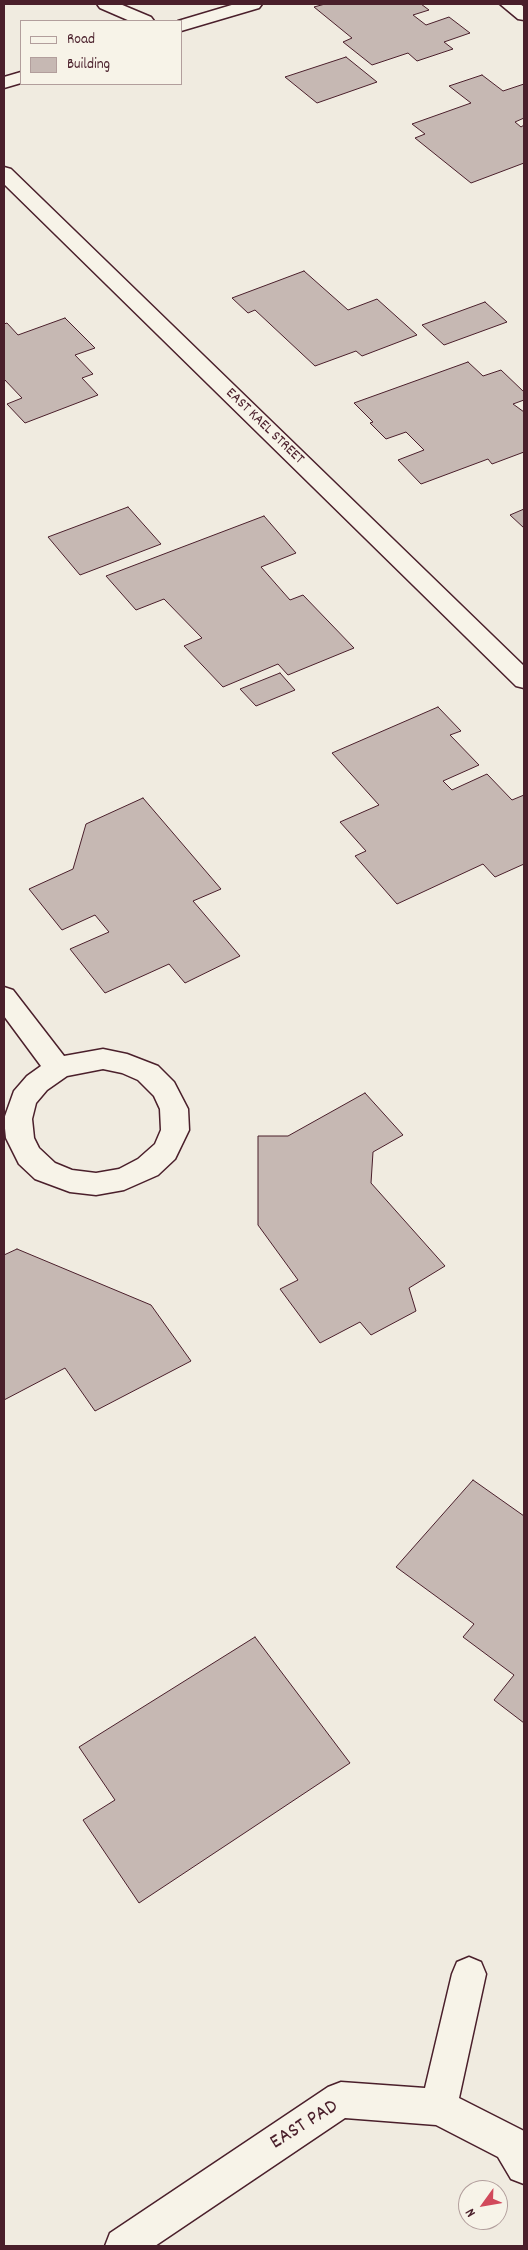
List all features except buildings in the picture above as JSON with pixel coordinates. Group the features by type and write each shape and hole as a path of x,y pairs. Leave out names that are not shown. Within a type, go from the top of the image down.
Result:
{"street":[{"path":"106,4 143,20"},
{"path":"147,4 159,20"},
{"path":"182,26 253,4"},
{"path":"509,4 524,15"},
{"path":"4,83 20,77"},
{"name":"EAST KAEL STREET","path":"4,173 524,680"},
{"path":"4,997 58,1068"},
{"path":"103,1059 127,1064 148,1073 164,1089 174,1109 175,1130 165,1151 148,1168 124,1179 96,1184 70,1181 45,1171 29,1156 20,1138 18,1119 24,1099 37,1083 58,1068 78,1062 103,1059"},
{"path":"439,2107 469,1974"},
{"name":"EAST PAD","path":"124,2246 341,2100 439,2107 511,2144 524,2166"}]}
